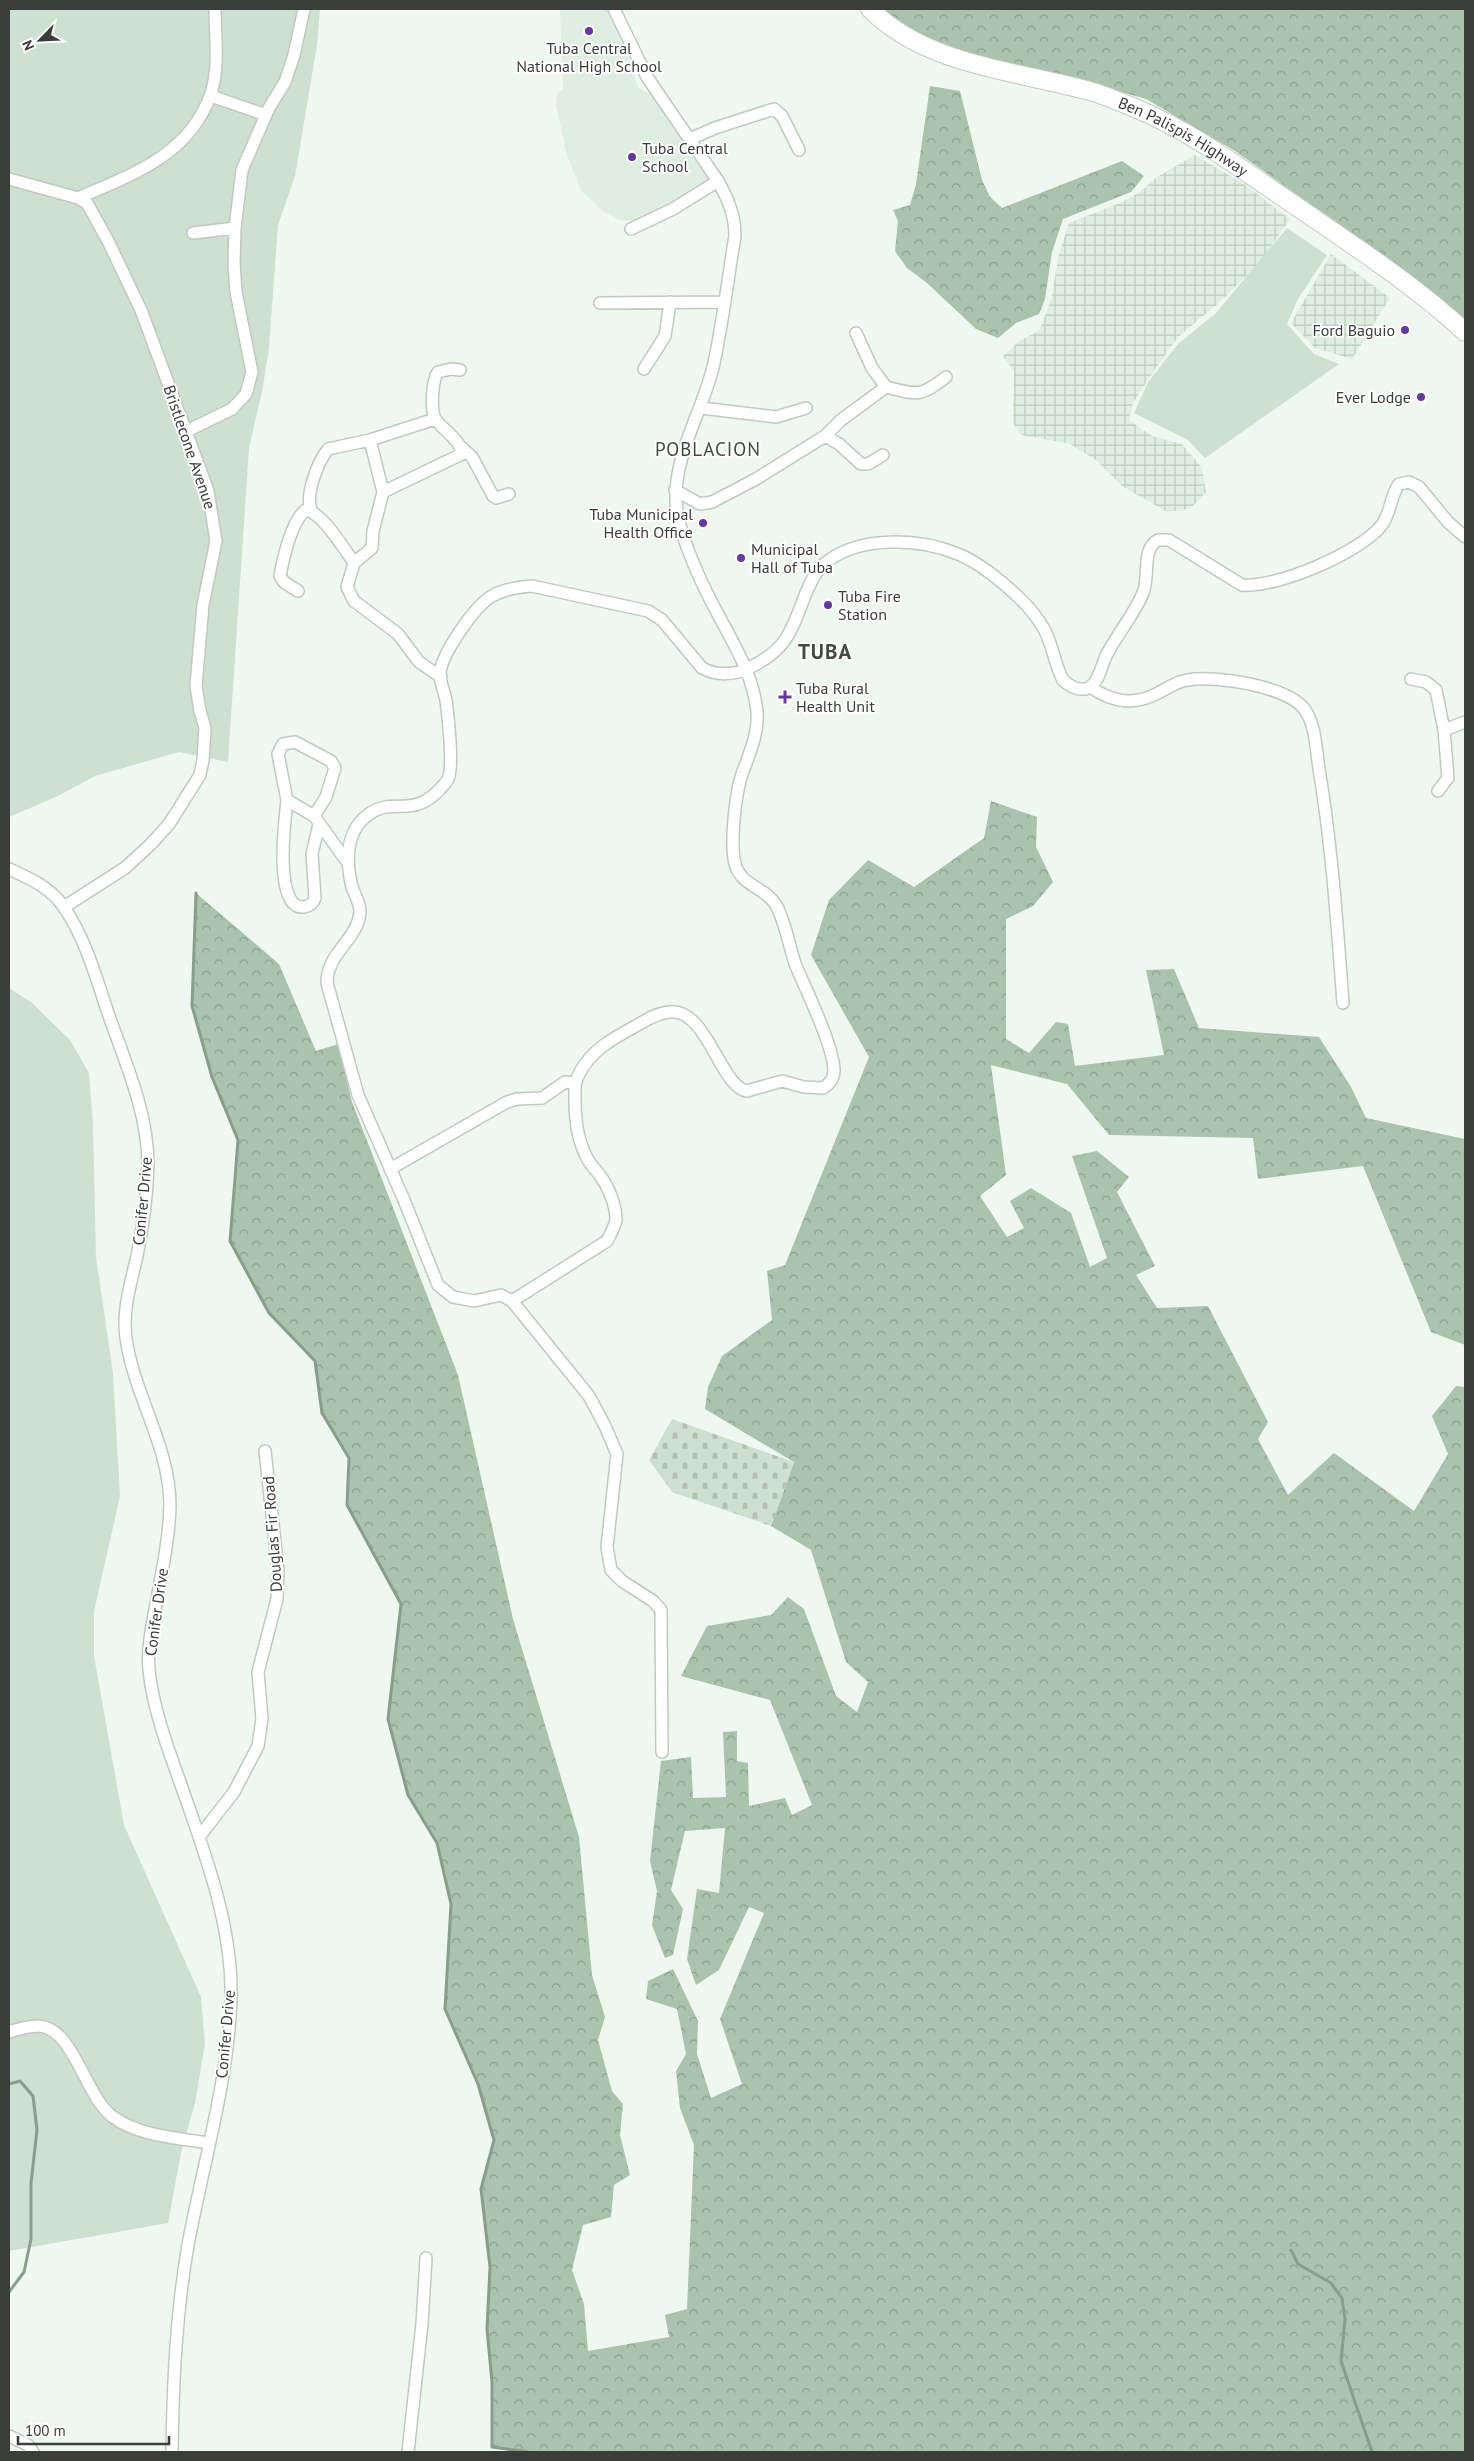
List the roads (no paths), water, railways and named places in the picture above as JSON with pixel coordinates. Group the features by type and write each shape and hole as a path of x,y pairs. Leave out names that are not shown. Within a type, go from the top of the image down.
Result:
{"main road":[{"name":"Ben Palispis Highway","path":"870,9 893,29 933,50 980,64 1085,90 1162,120 1217,152 1383,266 1441,310 1465,332"}],"street":[{"path":"9,179 78,198 145,170 171,151 187,135 211,96 216,66 215,9"},
{"path":"187,431 232,409 246,394 252,372 236,292 235,228 242,170 266,115 285,82 294,55 304,9"},
{"path":"512,1301 608,1241 616,1220 608,1188 590,1164 576,1127 574,1083 590,1056 604,1044 649,1018 668,1012 681,1014 692,1021 716,1052 729,1079 741,1090 747,1091 782,1081 804,1087 823,1088 834,1076 834,1066 828,1047 796,964 777,907 771,898 742,878 734,860 740,784 752,751 757,719 742,656 719,617 691,554 678,516 675,490 686,444 702,408 714,363 735,236 735,223 727,198 718,181 647,77 614,9"},
{"path":"211,96 266,115"},
{"path":"690,139 774,109 782,116 798,150"},
{"path":"631,228 673,209 718,181"},
{"name":"Bristlecone Avenue","path":"64,907 125,868 151,844 169,824 200,775 205,728 196,686 203,605 216,541 208,490 141,310 108,241 87,204 78,198"},
{"path":"193,233 235,228"},
{"path":"644,370 665,336 670,302"},
{"path":"600,303 724,302"},
{"path":"856,334 872,368 886,387 918,394 928,391 946,377"},
{"path":"460,370 444,369 434,377 432,391 435,419 472,457 492,496 496,498 509,494"},
{"path":"675,490 700,504 712,502 756,479 825,436 841,420 886,387"},
{"path":"702,408 776,417 806,408"},
{"path":"354,563 328,528 311,510 309,497 326,452 332,447 370,440 435,419"},
{"path":"825,436 862,464 868,464 883,455"},
{"path":"370,440 383,492 373,532 372,548 354,563 348,581 350,597 398,634 418,662 440,677"},
{"path":"383,492 460,456 461,447"},
{"path":"1090,687 1143,594 1148,576 1148,552 1150,546 1158,540 1169,540 1242,585 1254,586 1269,583 1334,559 1371,538 1387,516 1396,488 1399,484 1409,482 1419,487 1448,522 1465,537"},
{"path":"298,591 284,582 280,576 294,526 301,513 311,510"},
{"path":"662,1752 661,1610 654,1601 615,1576 608,1561 607,1547 617,1454 589,1396 512,1301 501,1295 474,1301 453,1297 438,1285 358,1095 327,983 327,974 332,959 357,924 360,911 349,865 348,850 353,835 361,821 380,808 423,804 434,796 448,780 450,741 446,700 440,677 443,664 452,646 482,603 505,590 532,586 648,611 662,620 702,668 721,674 746,669 772,656 787,638 811,581 826,563 864,545 915,543 935,546 960,554 977,564 1018,597 1037,618 1047,633 1063,680 1074,688 1090,687 1109,698 1133,703 1149,698 1187,680 1252,684 1272,688 1296,701 1304,709 1313,726 1334,875 1343,1003"},
{"path":"1411,679 1426,682 1436,690 1444,730 1448,778 1438,791"},
{"path":"1444,730 1465,722"},
{"path":"295,742 331,761 335,768 317,820 312,854 315,898 313,903 308,906 299,907 292,904 286,891 283,844 287,800 278,754 283,744 295,742"},
{"path":"287,800 317,820 349,865"},
{"name":"Conifer Drive","path":"9,869 44,886 64,907 88,956 136,1094 146,1133 148,1165 146,1201 126,1305 125,1333 130,1361 169,1475 170,1503 169,1527 150,1634 148,1667 154,1701 168,1748 199,1837 219,1905 228,1953 231,1997 227,2046 188,2246 177,2319 172,2452"},
{"path":"390,1169 507,1102 517,1099 542,1098 565,1082 574,1083"},
{"name":"Douglas Fir Road","path":"199,1837 234,1792 258,1746 262,1719 258,1672 277,1599 278,1570 265,1451"},
{"path":"9,2032 40,2026 56,2032 71,2049 95,2099 115,2118 150,2133 208,2143"},
{"path":"408,2452 422,2324 426,2258"},
{"path":"9,2436 28,2445 33,2452"}],"waterway":[{"path":"196,893 192,1006 212,1077 238,1140 230,1241 269,1313 315,1361 322,1413 349,1458 347,1505 401,1604 388,1719 408,1795 437,1843 451,1904 445,2009 478,2084 494,2140 481,2189 490,2267 487,2329 492,2382 492,2447 528,2452"},
{"path":"9,2084 20,2081 33,2096 37,2130 31,2183 31,2239 24,2272 9,2292"},
{"path":"1291,2250 1298,2264 1331,2283 1342,2298 1345,2319 1341,2361 1372,2452"}],"place":[{"name":"Tuba Central National High School","path":"589,31"},
{"name":"Tuba Central School","path":"632,157"},
{"name":"Ford Baguio","path":"1405,330"},
{"name":"Ever Lodge","path":"1421,397"},
{"name":"Tuba Municipal Health Office","path":"703,523"},
{"name":"Municipal Hall of Tuba","path":"741,558"},
{"name":"Tuba Fire Station","path":"828,605"},
{"name":"Tuba Rural Health Unit","path":"785,697"}],"district":[{"name":"POBLACION","path":"708,449"},
{"name":"TUBA","path":"825,652"}]}
